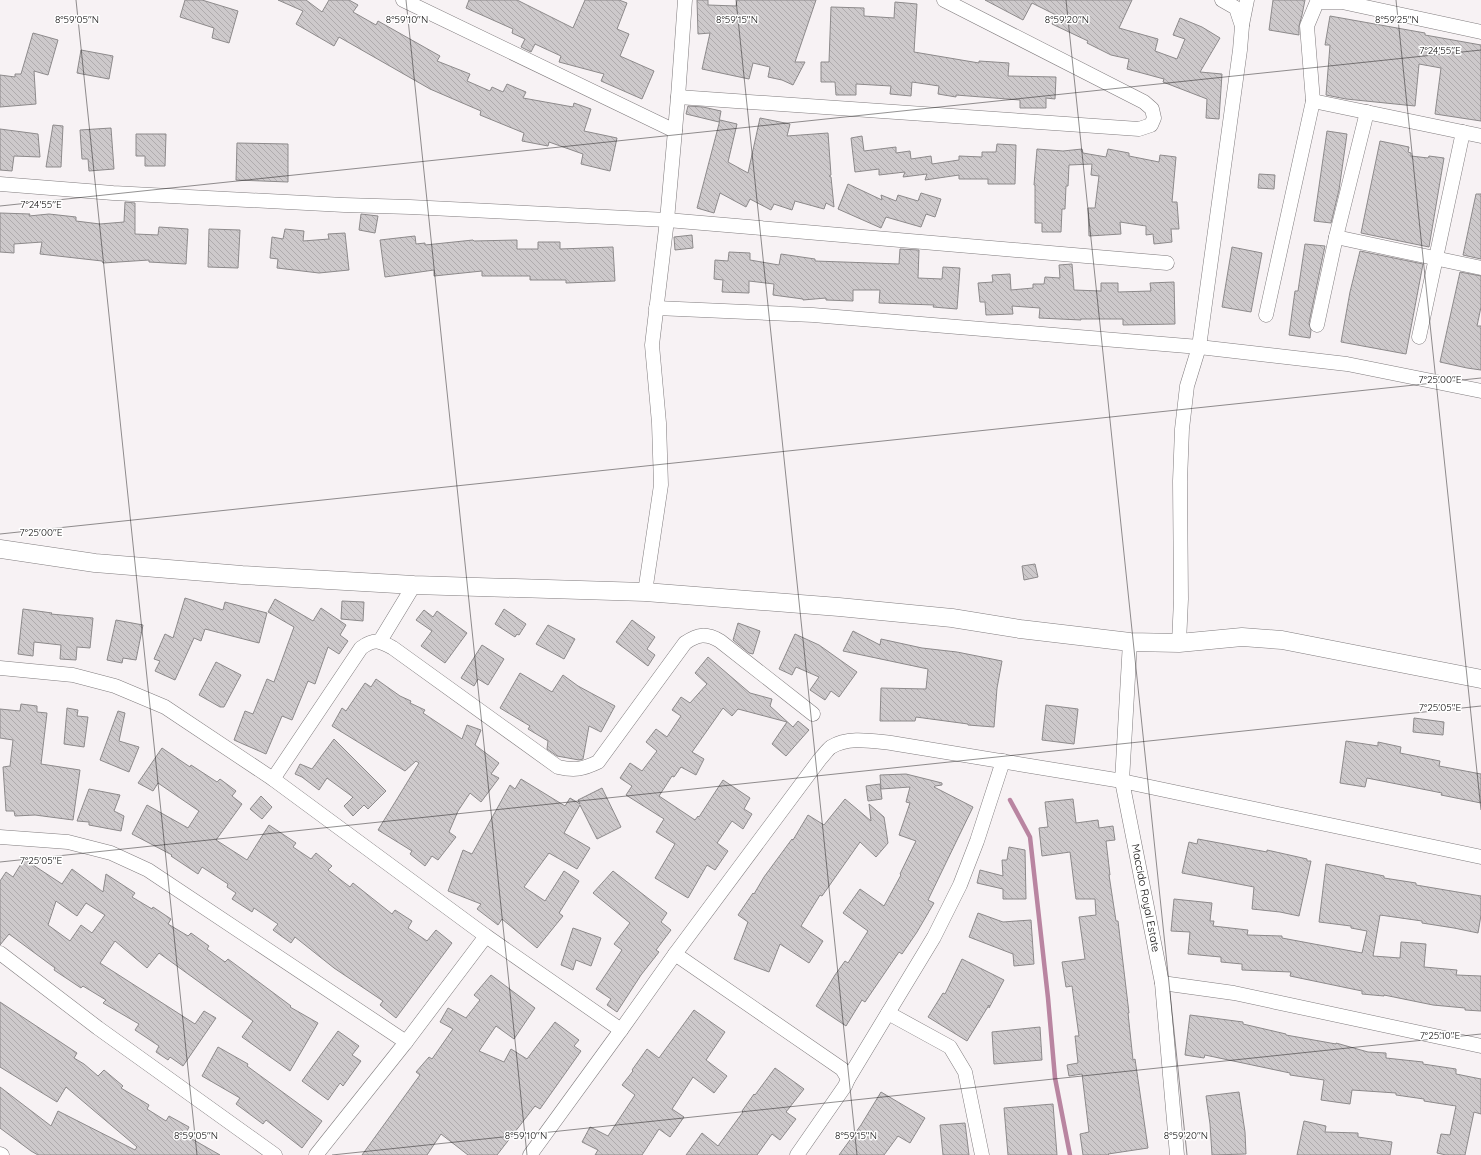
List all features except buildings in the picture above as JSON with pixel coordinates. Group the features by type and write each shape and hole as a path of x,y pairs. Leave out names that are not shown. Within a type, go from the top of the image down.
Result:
{"street":[{"path":"402,0 675,131"},
{"path":"645,592 661,485 652,346 667,220 678,97 684,0"},
{"path":"678,97 1139,129 1151,125 1154,118 1152,109 1144,102 944,0"},
{"path":"1222,0 1236,8 1242,26"},
{"path":"1179,642 1181,599 1180,481 1182,429 1187,386 1200,347 1242,26 1247,0"},
{"path":"1266,315 1313,101 1307,26 1317,2 1342,2 1481,32"},
{"path":"1313,101 1481,136"},
{"path":"1317,325 1336,237 1367,112"},
{"path":"1419,337 1463,132"},
{"path":"0,184 121,193 667,220 1167,263"},
{"path":"1336,237 1481,268"},
{"path":"656,308 813,315 1200,347 1348,364 1481,391"},
{"path":"0,549 95,563 242,575 414,584 645,592 839,607 952,618 1020,629 1130,642 1179,642 1242,637 1282,640 1481,679"},
{"path":"380,641 414,584"},
{"path":"274,779 362,648 369,642 380,641 393,648 558,767 571,770 585,768 598,762 685,642 691,638 710,636 720,641 813,714"},
{"name":"Maccido Royal Estate","path":"1130,642 1122,781 1162,983 1177,1155"},
{"path":"0,668 73,675 115,686 165,707 274,779 486,936 621,1030"},
{"path":"530,1155 675,954 820,759 831,747 845,742 861,740 891,742 1122,781 1481,857"},
{"path":"797,1155 845,1086 848,1078 934,937 960,886 977,841 1002,761"},
{"path":"0,837 68,842 111,853 148,870 406,1042"},
{"path":"316,1155 406,1042 486,936"},
{"path":"0,953 98,1028 274,1155"},
{"path":"675,954 842,1070 848,1078"},
{"path":"1162,983 1234,993 1481,1046"},
{"path":"888,1013 950,1047 965,1072 982,1155"}],"waterway":[{"path":"1010,800 1030,837 1048,998 1055,1078 1070,1155"}]}
